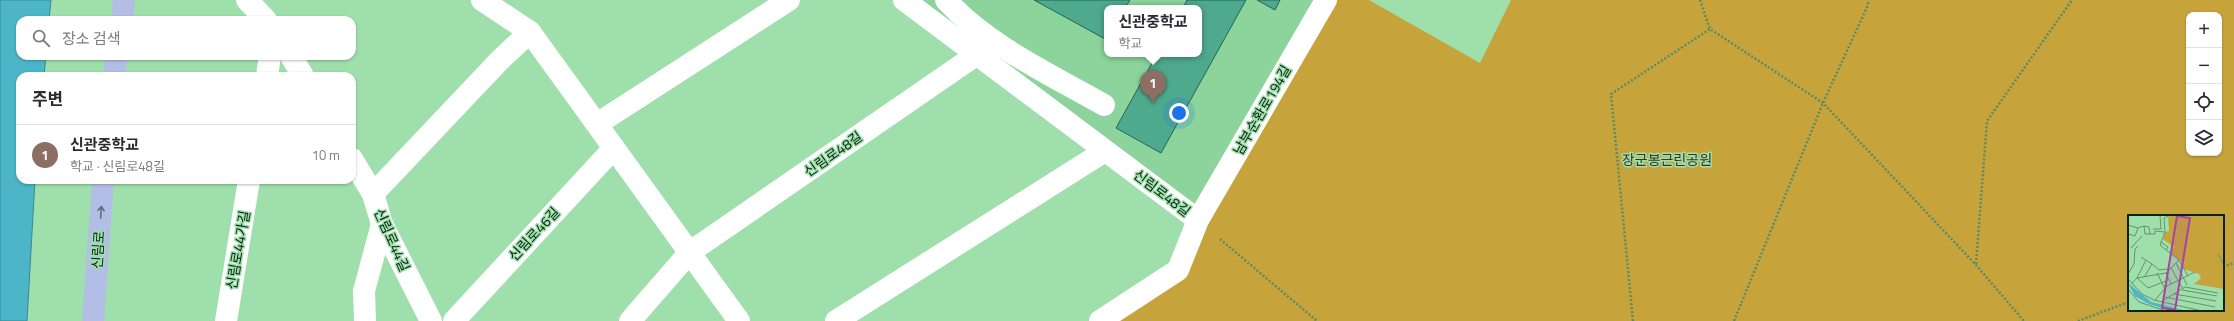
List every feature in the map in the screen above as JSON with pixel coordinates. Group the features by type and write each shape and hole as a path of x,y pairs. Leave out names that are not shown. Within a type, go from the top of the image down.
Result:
{"main road":[{"path":"122,16 124,0"},
{"path":"115,72 116,60"},
{"name":"신림로","path":"93,321 104,184"}],"street":[{"path":"247,0 262,16"},
{"path":"482,0 530,32 739,321"},
{"path":"597,124 789,0"},
{"name":"신림로48길","path":"904,0 1198,220 1178,270 1100,321"},
{"path":"946,0 956,11 1000,45 1104,105"},
{"name":"남부순환로194길","path":"1198,220 1326,0"},
{"path":"373,194 500,60 530,32"},
{"name":"신림로48길","path":"690,252 976,55"},
{"path":"268,72 269,60"},
{"path":"293,60 301,72"},
{"name":"신림로46길","path":"454,321 614,148"},
{"path":"836,321 1105,151"},
{"name":"신림로44길","path":"356,166 373,194 382,224 431,321"},
{"name":"신림로44가길","path":"226,321 248,184"},
{"path":"365,321 364,291 382,224"},
{"path":"630,321 690,252"}],"path":[{"path":"1700,0 1710,29 1823,103 1976,265 2024,321"},
{"path":"1734,321 1823,103 1868,5 1868,0"},
{"path":"1976,265 1986,121 2072,0"},
{"path":"1633,321 1611,94 1710,29"},
{"path":"1198,220 1317,321"},
{"path":"2224,267 2234,263"},
{"path":"2078,321 2128,302"}],"shaded area":[{"path":"904,0 1326,0 1198,220"}],"green space":[{"name":"장군봉근린공원","path":"1326,0 1369,0 1480,63 1511,0 2234,0 2234,321 1100,321 1178,270"}],"water":[{"path":"0,0 51,0 49,16 16,16 16,60 46,60 44,72 16,72 16,184 35,184 27,321 0,321"}],"building":[{"path":"1034,0 1130,0 1127,5 1104,5 1104,38"},
{"path":"1187,0 1246,0 1161,153 1116,128 1155,57 1202,57 1202,5 1184,5"},
{"path":"1257,0 1280,0 1275,10"}],"place":[{"name":"신관중학교","path":"1153,103"}]}
